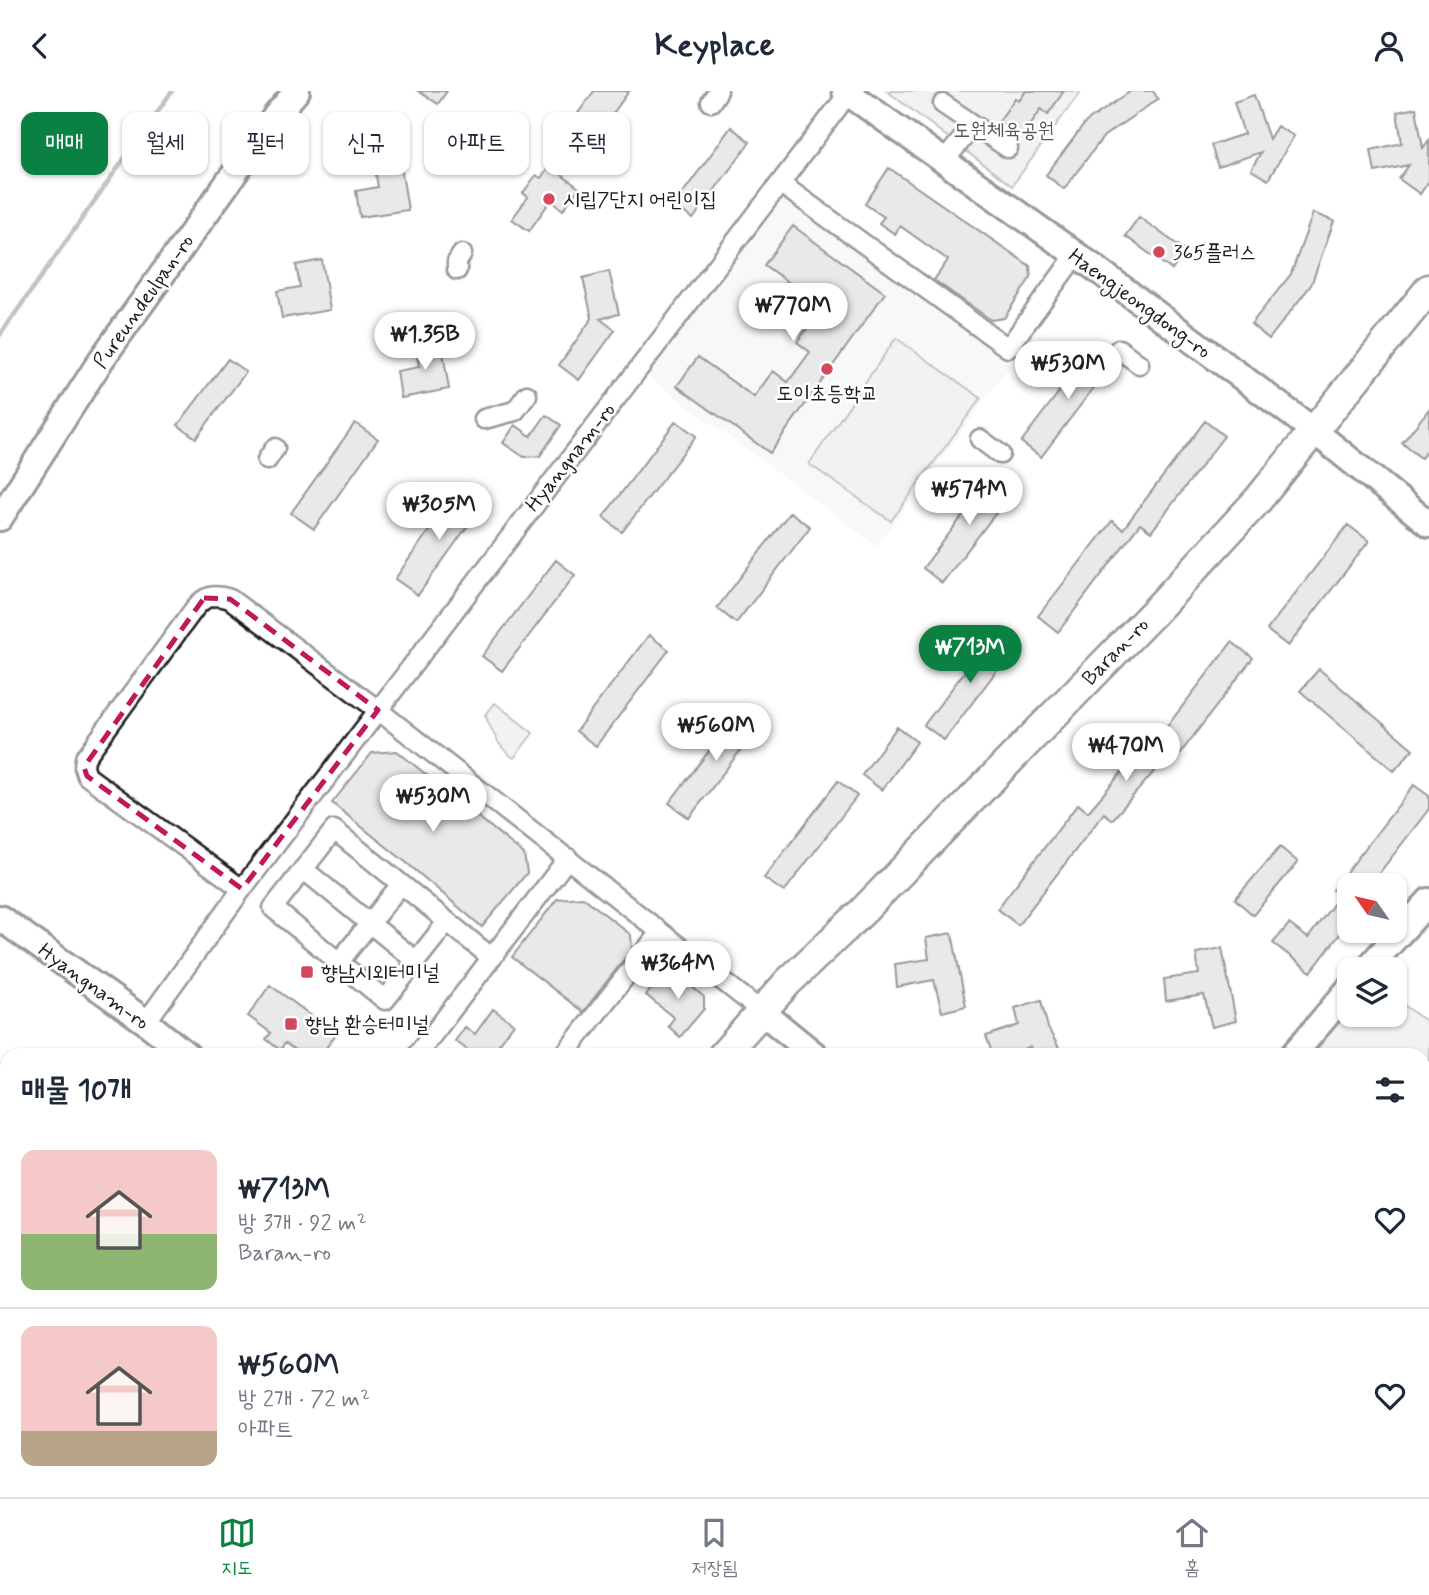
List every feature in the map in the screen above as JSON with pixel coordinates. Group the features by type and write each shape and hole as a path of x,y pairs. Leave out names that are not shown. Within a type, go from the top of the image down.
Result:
{"main road":[{"name":"Baran-ro","path":"729,1048 761,1011 861,913 1157,609 1257,501 1429,289"}],"street":[{"name":"Pureundeulpan-ro","path":"0,518 101,360 277,114 297,91"},
{"name":"Haengjeongdong-ro","path":"846,92 1095,268 1312,431 1429,524"},
{"name":"Hyangnam-ro","path":"146,1022 242,889 530,509 782,184 846,92"},
{"path":"943,104 1007,148"},
{"path":"944,162 974,125"},
{"path":"782,184 1008,348 1075,256"},
{"path":"1119,349 1139,364"},
{"path":"484,419 515,411 527,395"},
{"path":"980,439 1000,454"},
{"path":"242,889 87,776 85,767 85,758 195,608 204,598 217,595 230,599 379,710 806,1048"},
{"path":"447,922 385,1000 272,908 334,830 492,958"},
{"path":"422,1048 568,858"},
{"path":"303,869 416,961"},
{"path":"339,962 401,884"},
{"path":"1378,957 1429,901"},
{"name":"Hyangnam-ro","path":"0,918 178,1048"},
{"path":"569,1048 660,932"},
{"path":"1299,1048 1337,1003"}],"highlighted area":[{"path":"204,598 230,599 378,710 242,889 87,776 84,767 195,608"}],"shaded area":[{"name":"도이초등학교","path":"783,194 1011,365 877,546 644,374"}],"green space":[{"name":"도원체육공원","path":"887,91 1081,91 1012,186"},
{"path":"896,338 981,398 891,521 809,464"},
{"path":"495,703 533,733 514,758 500,744 485,715"},
{"path":"1407,1007 1429,1024 1429,1048 1312,1048 1337,1023 1337,1027 1407,1027"}],"building":[{"path":"418,91 447,91 438,104"},
{"path":"594,91 629,91 614,112 579,112"},
{"path":"1026,91 1064,91 1048,114 1041,109 1022,137 999,121 1015,98 1019,101"},
{"path":"1131,91 1153,91 1158,99 1104,136 1064,189 1046,175 1086,122"},
{"path":"1254,95 1269,139 1277,126 1294,136 1268,180 1251,170 1261,152 1218,167 1211,145 1244,134 1234,102"},
{"path":"1416,108 1423,148 1429,140 1429,181 1420,194 1399,179 1409,165 1375,172 1371,150 1402,143 1397,112"},
{"path":"731,127 750,142 693,219 674,205"},
{"path":"889,168 1030,266 1031,277 1004,318 991,320 934,280 948,260 900,226 895,234 879,223 884,217 865,204"},
{"path":"376,175 402,175 408,210 360,217 356,191 378,187"},
{"name":"시립7단지 어린이집","path":"536,175 541,178 543,175 562,175 579,188 563,210 551,200 529,231 512,219 528,197 523,193"},
{"path":"1313,213 1334,221 1311,285 1269,339 1251,324 1291,274"},
{"path":"1139,217 1186,251 1172,270 1125,236"},
{"path":"793,226 885,293 770,453 677,386 698,357 754,397 773,371 788,382 810,352 797,342 823,307 764,265"},
{"path":"322,260 330,310 282,318 277,291 300,287 296,265"},
{"path":"609,271 619,314 600,319 615,330 579,380 559,365 592,318 583,278"},
{"path":"441,340 449,389 401,398 397,371 419,367 415,344"},
{"path":"1094,346 1114,361 1041,457 1021,442"},
{"path":"228,359 246,372 196,438 178,425"},
{"path":"1429,409 1429,448 1421,458 1402,443"},
{"path":"546,415 561,425 540,456 524,457 503,443 515,425 531,436"},
{"path":"676,421 696,436 622,532 603,517"},
{"path":"1205,421 1224,436 1151,532 1140,524 1058,632 1038,616 1112,521 1123,529"},
{"path":"355,423 378,439 314,529 291,513"},
{"path":"996,472 1016,487 942,583 923,568"},
{"path":"458,489 482,506 418,595 395,579"},
{"path":"790,512 810,527 736,623 717,608"},
{"path":"1348,525 1369,541 1288,646 1267,630"},
{"path":"556,560 575,575 502,671 482,656"},
{"path":"997,629 1017,644 944,740 924,725"},
{"path":"649,635 669,650 596,746 576,731"},
{"path":"1232,642 1253,658 1172,764 1165,759 1112,820 1104,813 1018,925 997,909 1078,804 1088,812 1139,752 1144,756"},
{"path":"1319,669 1413,749 1394,771 1300,691"},
{"path":"743,707 762,722 689,818 669,803"},
{"path":"897,727 917,742 882,790 862,775"},
{"path":"397,751 524,854 527,873 482,927 332,803 372,753"},
{"path":"838,781 857,796 784,892 764,878"},
{"path":"1414,785 1429,796 1429,809 1379,873 1346,873"},
{"path":"1280,847 1298,862 1253,915 1235,899"},
{"path":"583,897 631,935 632,949 583,1012 512,957 557,899"},
{"path":"1337,899 1337,938 1311,972 1273,943 1289,924 1308,938"},
{"path":"952,933 966,1006 942,1012 934,980 897,987 895,964 929,959 926,938"},
{"path":"1222,948 1236,1021 1212,1027 1204,995 1166,1001 1164,979 1199,974 1196,953"},
{"path":"665,972 677,974 704,997 704,1009 680,1037 668,1026 674,1018 646,995"},
{"name":"향남 환승터미널","path":"270,985 336,1034 326,1048 292,1048 285,1043 281,1048 277,1048 266,1039 271,1033 248,1016"},
{"path":"1041,1000 1048,1028 1059,1048 990,1048 986,1036 1019,1025 1015,1008"},
{"path":"493,1009 514,1024 496,1048 465,1048 455,1041 465,1027 475,1034"}],"waterway":[{"path":"0,335 172,91"}],"place":[{"name":"시립7단지 어린이집","path":"549,199"},
{"name":"365플러스","path":"1159,252"},
{"name":"도이초등학교","path":"827,369"},
{"name":"향남시외터미널","path":"307,972"},
{"name":"향남 환승터미널","path":"291,1024"}]}
